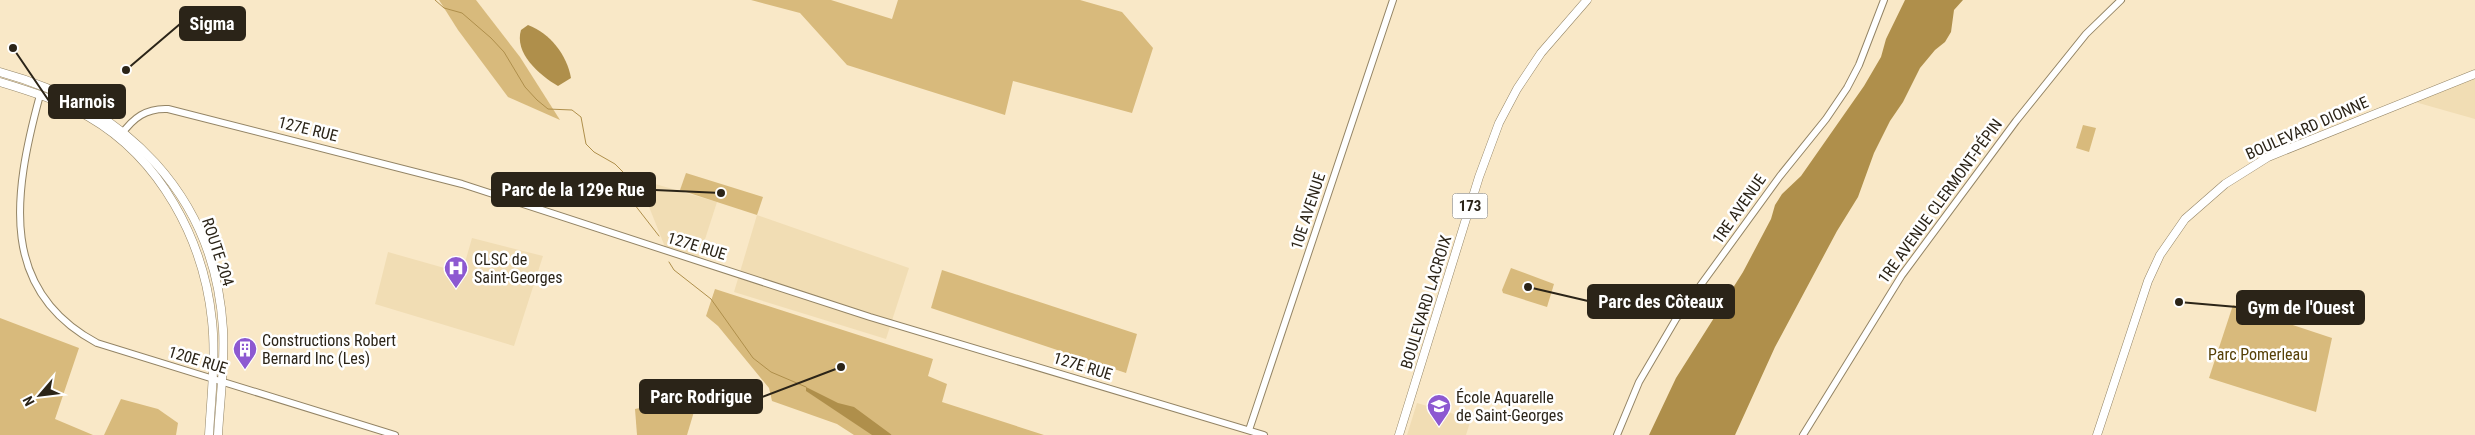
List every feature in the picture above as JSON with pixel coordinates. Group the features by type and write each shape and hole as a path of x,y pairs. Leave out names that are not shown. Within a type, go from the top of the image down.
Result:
{"main road":[{"name":"BOULEVARD LACROIX","path":"1399,435 1479,177 1499,123 1516,89 1541,53 1587,0"},
{"path":"0,72 23,78 69,96 122,135"},
{"name":"BOULEVARD DIONNE","path":"2097,435 2148,281 2160,255 2185,220 2225,184 2268,156 2475,74"},
{"path":"0,82 40,95 90,117 122,135"},
{"name":"ROUTE 204","path":"122,135 161,184 190,234 200,258 212,321 212,379 209,435"},
{"name":"ROUTE 204","path":"122,135 168,177 190,211 202,238 212,269 223,328 218,435"}],"street":[{"name":"10E AVENUE","path":"1249,430 1393,0"},
{"name":"1RE AVENUE","path":"1617,435 1639,382 1676,319 1780,176 1832,111 1847,88 1859,65 1884,0"},
{"name":"1RE AVENUE CLERMONT-PÉPIN","path":"1802,435 1902,275 2016,121 2086,34 2121,0"},
{"path":"14,187 40,95"},
{"name":"127E RUE","path":"122,135 135,118 151,110 168,109 439,177 873,318 1264,435"},
{"name":"120E RUE","path":"56,323 77,335 97,343 395,435"}],"shaded area":[{"path":"1905,0 1963,0 1954,10 1951,32 1945,42 1935,50 1920,68 1903,102 1890,121 1874,153 1858,197 1837,231 1775,347 1735,435 1649,435 1676,378 1743,272 1771,219 1775,205 1782,194 1801,176 1864,86 1881,57 1886,39"},
{"path":"528,25 543,33 556,46 566,61 571,78 558,86 536,70 521,47 521,30"},
{"path":"2475,74 2475,119 2408,100"},
{"path":"638,179 717,202 698,261 667,252"},
{"path":"757,215 909,268 886,339 734,292"},
{"name":"CLSC de Saint-Georges","path":"472,238 543,256 514,346 375,304 388,252 462,273"},
{"path":"806,387 838,403 854,407 892,435 872,435 806,391"},
{"name":"École Aquarelle de Saint-Georges","path":"1417,403 1471,419 1466,435 1407,435"}],"green space":[{"path":"439,0 476,0 520,57 560,120 508,97 458,30"},
{"path":"751,0 831,0 892,19 898,0 1080,0 1122,12 1153,48 1132,113 1013,81 1005,115 847,65 800,13"},
{"path":"2083,125 2096,128 2089,152 2076,148"},
{"path":"686,173 763,197 757,215 680,190"},
{"path":"1511,268 1554,284 1547,307 1503,293 1502,290"},
{"path":"942,270 1137,334 1126,373 931,308"},
{"path":"715,289 933,359 928,376 947,384 942,402 1044,435 892,435 884,431 881,435 854,435 837,424 772,401 769,388 718,326 706,316"},
{"name":"Parc Pomerleau","path":"2233,305 2332,338 2316,412 2209,378"},
{"path":"0,318 79,348 55,419 93,435 0,435"},
{"path":"121,399 158,409 178,423 176,435 104,435"},
{"path":"677,400 696,405 687,435 637,435 635,409"}],"waterway":[{"path":"435,0 444,8 462,13 491,38 504,52 525,87 548,109 572,110 581,117 586,144 594,152 615,164 623,172 631,200 659,236"},
{"path":"669,262 674,270 711,299 753,358 771,372 806,387"}],"place":[{"name":"Harnois","path":"13,48"},
{"name":"Sigma","path":"126,70"},
{"name":"Parc de la 129e Rue","path":"721,193"},
{"name":"Parc des Côteaux","path":"1528,287"},
{"name":"CLSC de Saint-Georges","path":"456,289"},
{"name":"Gym de l'Ouest","path":"2179,302"},
{"name":"Parc Rodrigue","path":"841,367"},
{"name":"Constructions Robert Bernard Inc (Les)","path":"245,370"},
{"name":"École Aquarelle de Saint-Georges","path":"1439,427"}]}
